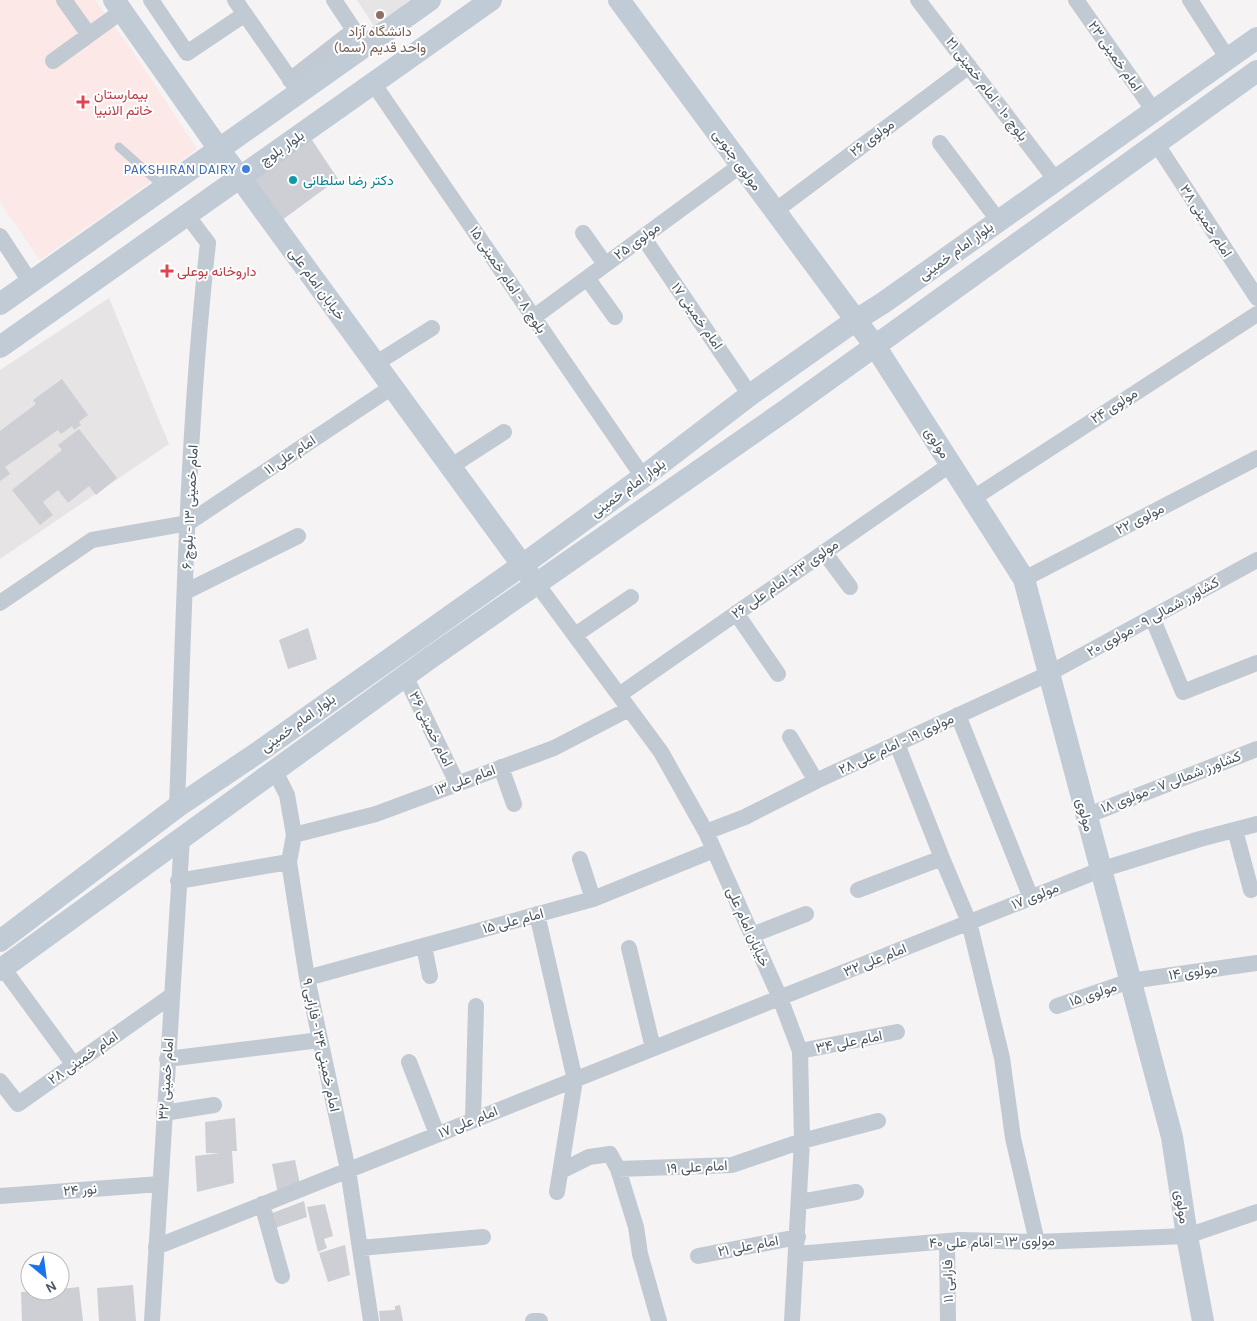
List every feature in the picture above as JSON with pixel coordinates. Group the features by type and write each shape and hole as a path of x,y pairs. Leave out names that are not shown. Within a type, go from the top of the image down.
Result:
{"main road":[{"path":"0,304 219,149 295,86 430,0"},
{"name":"بلوار بلوچ","path":"0,347 491,0"},
{"name":"مولوی جنوبی","path":"619,0 856,320"},
{"name":"خیابان امام علی","path":"118,5 219,149 521,566 537,584"},
{"name":"بلوار امام خمینی","path":"0,941 177,807 260,751 521,566 644,477 750,395 1257,38"},
{"name":"بلوار امام خمینی","path":"2,969 405,676 875,346 1257,70"},
{"name":"مولوی","path":"856,320 875,346 1024,579 1172,1137 1187,1236 1203,1321"}],"street":[{"path":"64,0 88,35"},
{"path":"151,0 188,53 245,14"},
{"path":"235,0 295,86 354,30 334,0"},
{"name":"بلوچ ۱۰ - امام خمینی ۲۱","path":"918,0 1055,179"},
{"name":"امام خمینی ۲۳","path":"1076,0 1154,111"},
{"path":"1190,0 1228,59"},
{"path":"53,61 88,35 118,5"},
{"name":"مولوی ۲۶","path":"775,211 969,66"},
{"name":"بلوچ ۸ - امام خمینی ۱۵","path":"373,83 644,477"},
{"path":"940,143 998,220"},
{"name":"امام خمینی ۳۸","path":"1156,143 1257,298"},
{"name":"مولوی ۲۵","path":"534,317 741,165"},
{"name":"امام خمینی ۱۳ - بلوچ ۶","path":"177,807 188,523 203,287 208,243 187,215"},
{"path":"583,233 605,264"},
{"path":"0,236 31,283"},
{"name":"امام خمینی ۱۷","path":"643,237 750,395"},
{"path":"588,278 615,316"},
{"name":"مولوی ۲۴","path":"972,499 1257,314"},
{"path":"375,364 432,328"},
{"name":"امام علی ۱۱","path":"188,523 392,387"},
{"path":"450,467 504,432"},
{"name":"مولوی ۲۲","path":"1024,579 1257,458"},
{"name":"مولوی ۲۳- امام علی ۲۶","path":"619,695 951,464"},
{"path":"0,603 92,540 188,523"},
{"path":"185,592 298,536"},
{"path":"824,552 850,587"},
{"name":"کشاورز شمالی ۹ - مولوی ۲۰","path":"1048,674 1257,560"},
{"name":"خیابان امام علی","path":"537,584 661,752 706,832 780,998 800,1052 802,1141 792,1321"},
{"path":"575,635 631,597"},
{"path":"736,613 778,674"},
{"path":"1152,618 1183,692 1257,663"},
{"name":"مولوی ۱۹ - امام علی ۲۸","path":"706,832 744,818 816,781 1048,674"},
{"name":"امام خمینی ۳۶","path":"405,676 458,783"},
{"name":"امام علی ۱۳","path":"294,835 376,814 554,748 629,709"},
{"path":"958,715 1031,898"},
{"path":"790,737 816,781"},
{"path":"897,744 969,922 1002,1058 1013,1138 1037,1242"},
{"name":"کشاورز شمالی ۷ - مولوی ۱۸","path":"1086,816 1257,749"},
{"path":"502,767 514,804"},
{"name":"امام خمینی ۳۴ - فارابی ۹","path":"274,771 287,795 294,835 289,862 307,978 348,1170 371,1321"},
{"name":"مولوی ۱۷","path":"969,922 1100,870 1257,824"},
{"path":"1234,830 1251,890"},
{"name":"امام خمینی ۳۲","path":"152,1321 182,838"},
{"name":"امام علی ۱۵","path":"307,978 593,899 714,850"},
{"path":"858,890 942,858"},
{"path":"580,859 593,899"},
{"path":"178,881 289,862"},
{"path":"537,914 574,1080 557,1192"},
{"path":"752,935 806,914"},
{"name":"امام علی ۳۲","path":"780,998 969,922"},
{"path":"424,946 430,976"},
{"path":"629,948 653,1048"},
{"name":"مولوی ۱۴","path":"1130,981 1256,968"},
{"path":"2,969 74,1065"},
{"name":"مولوی ۱۵","path":"1056,1006 1130,981"},
{"name":"امام خمینی ۲۸","path":"0,1081 18,1104 171,996"},
{"name":"امام علی ۱۷","path":"156,1246 780,998"},
{"path":"473,1120 476,1006"},
{"name":"امام علی ۳۴","path":"800,1052 897,1032"},
{"path":"167,1059 320,1040"},
{"path":"410,1062 437,1134"},
{"path":"164,1113 214,1105"},
{"name":"امام علی ۱۹","path":"618,1169 732,1165 802,1141 878,1122"},
{"path":"561,1171 588,1157 610,1154 618,1169 636,1227 640,1254 659,1321"},
{"name":"نور ۲۴","path":"0,1196 160,1184"},
{"path":"800,1202 856,1192"},
{"path":"262,1204 282,1276"},
{"name":"مولوی ۱۳ - امام علی ۴۰","path":"797,1254 947,1241 1037,1242 1187,1236 1257,1212"},
{"name":"امام علی ۲۱","path":"698,1256 798,1236"},
{"path":"360,1248 483,1237"},
{"name":"فارابی ۱۱","path":"947,1241 948,1321"},
{"path":"533,1321 540,1321"}],"lane":[{"path":"119,147 165,188"}],"shaded area":[{"name":"بیمارستان خاتم الانبیا","path":"0,0 95,0 135,55 197,149 40,260 0,202"},
{"name":"دانشگاه آزاد واحد قدیم (سما)","path":"357,0 413,0 376,29"},
{"path":"109,298 169,444 0,559 0,370"}],"building":[{"name":"دکتر رضا سلطانی","path":"310,137 338,179 278,223 249,181"},
{"path":"62,379 88,415 79,422 81,425 74,430 72,426 61,434 58,430 5,467 10,474 0,481 0,431 36,404 33,400"},
{"path":"79,429 117,478 96,495 89,486 68,503 58,490 43,502 53,515 40,525 12,490 62,450 58,445"},
{"path":"308,628 317,659 288,669 279,640"},
{"path":"235,1118 237,1151 232,1151 234,1183 197,1192 195,1156 220,1153 206,1153 205,1122"},
{"path":"295,1160 300,1184 278,1194 272,1164"},
{"path":"304,1201 307,1217 275,1228 270,1214"},
{"path":"325,1204 333,1236 324,1239 327,1248 318,1252 307,1207"},
{"path":"345,1245 350,1275 328,1282 319,1253"},
{"path":"133,1285 136,1321 99,1321 97,1288"},
{"path":"79,1287 83,1321 22,1321 21,1301 70,1301 70,1288"},
{"path":"400,1305 403,1321 380,1321 379,1311 395,1310 395,1306"}],"place":[{"name":"دانشگاه آزاد واحد قدیم (سما)","path":"380,15"},
{"name":"بیمارستان خاتم الانبیا","path":"83,102"},
{"name":"PAKSHIRAN DAIRY","path":"246,169"},
{"name":"دکتر رضا سلطانی","path":"293,180"},
{"name":"داروخانه بوعلی","path":"167,271"}]}
